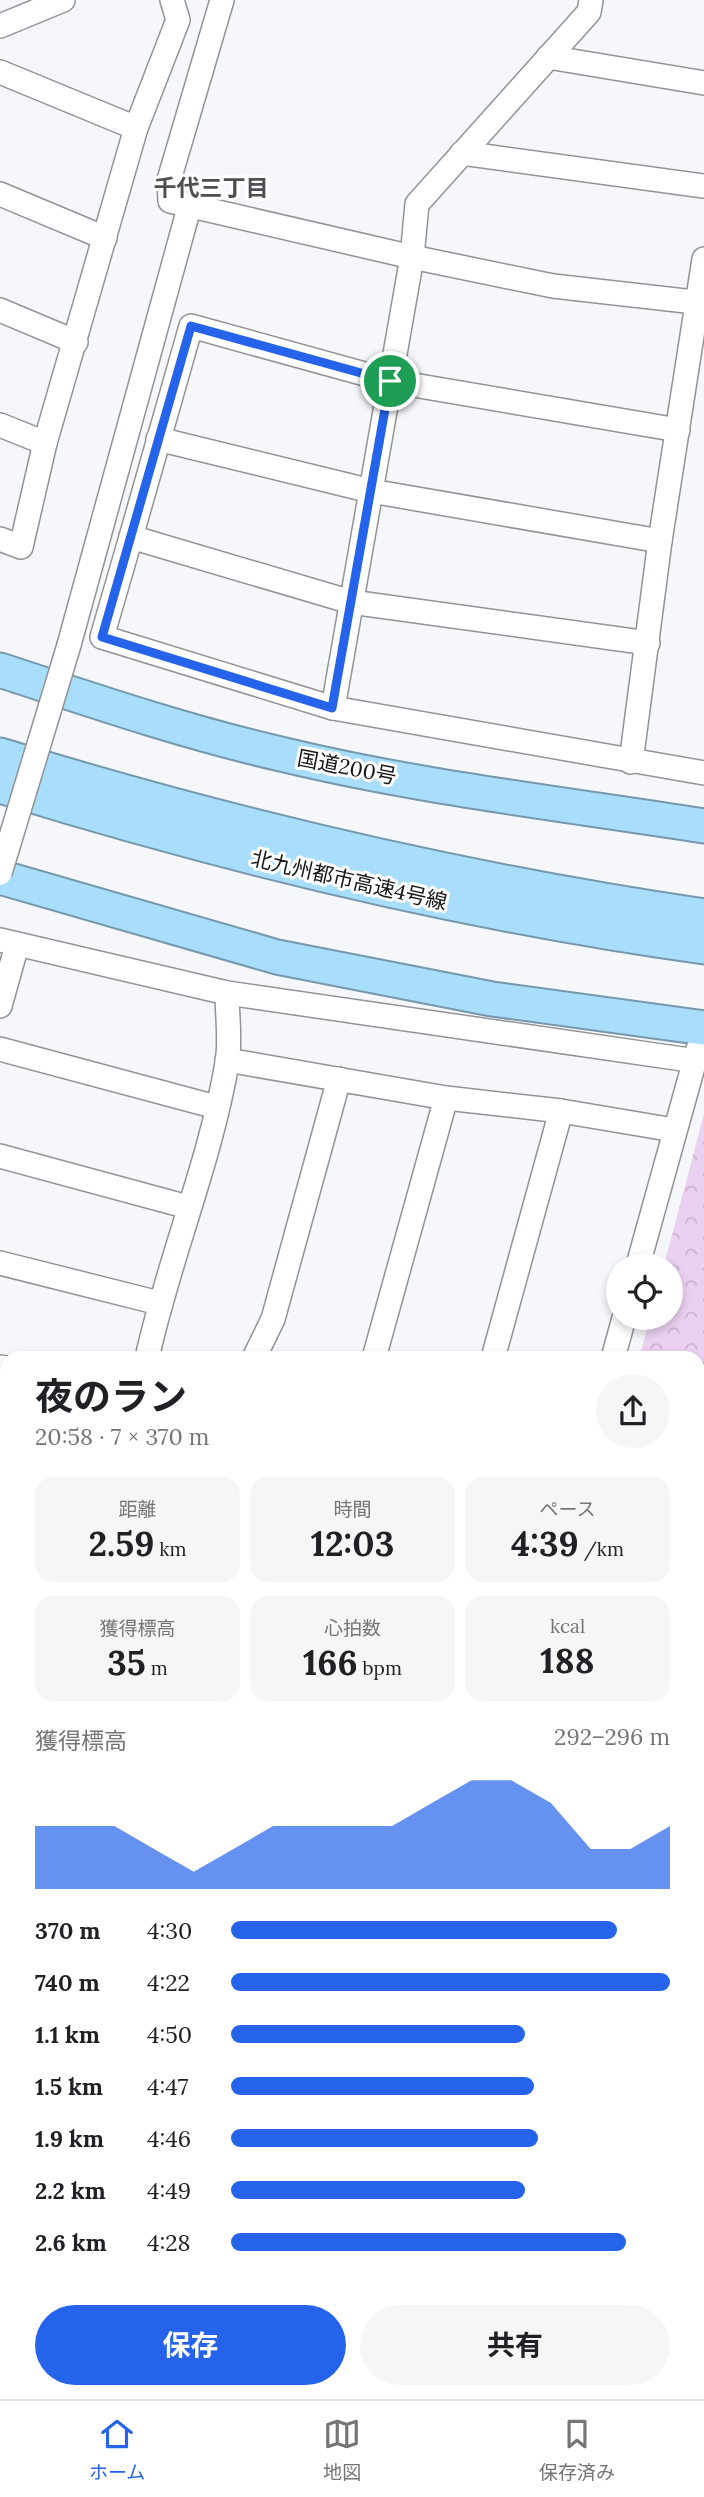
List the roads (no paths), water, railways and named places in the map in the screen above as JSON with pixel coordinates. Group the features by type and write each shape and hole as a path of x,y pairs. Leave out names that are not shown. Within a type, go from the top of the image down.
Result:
{"highway":[{"name":"国道200号","path":"0,670 145,718 286,756 439,785 704,826"},
{"name":"北九州都市高速4号線","path":"0,755 105,787 299,839 513,884 704,916"},
{"name":"北九州都市高速4号線","path":"0,786 288,869 490,910 704,947"},
{"path":"0,875 277,957 492,999 704,1025"}],"street":[{"path":"0,26 63,0"},
{"path":"0,538 21,547 45,443 136,128 178,20 172,0"},
{"path":"222,0 169,180 170,201 189,208 553,286 701,303"},
{"path":"332,708 412,257 417,204 589,12 591,0"},
{"path":"548,57 704,83"},
{"path":"0,72 136,128"},
{"path":"462,153 704,186"},
{"path":"0,194 105,238"},
{"path":"0,875 69,645 189,208"},
{"path":"631,762 660,541 701,303 704,259"},
{"path":"0,310 76,342"},
{"path":"678,430 390,381 191,326 102,637 332,708 704,773"},
{"path":"0,425 45,443"},
{"path":"158,439 370,491 660,541"},
{"path":"131,537 351,602 648,643"},
{"path":"0,1006 9,943 227,993 696,1061"},
{"path":"149,1351 159,1303 228,1060 227,993"},
{"path":"641,1253 704,1025"},
{"path":"0,1049 216,1107"},
{"path":"228,1060 446,1098 561,1111 674,1130"},
{"path":"263,1351 339,1079"},
{"path":"376,1351 446,1098"},
{"path":"495,1351 561,1111"},
{"path":"0,1156 188,1208"},
{"path":"0,1262 159,1303"},
{"path":"615,1351 621,1330"}],"district":[{"name":"千代三丁目","path":"211,187"}]}
